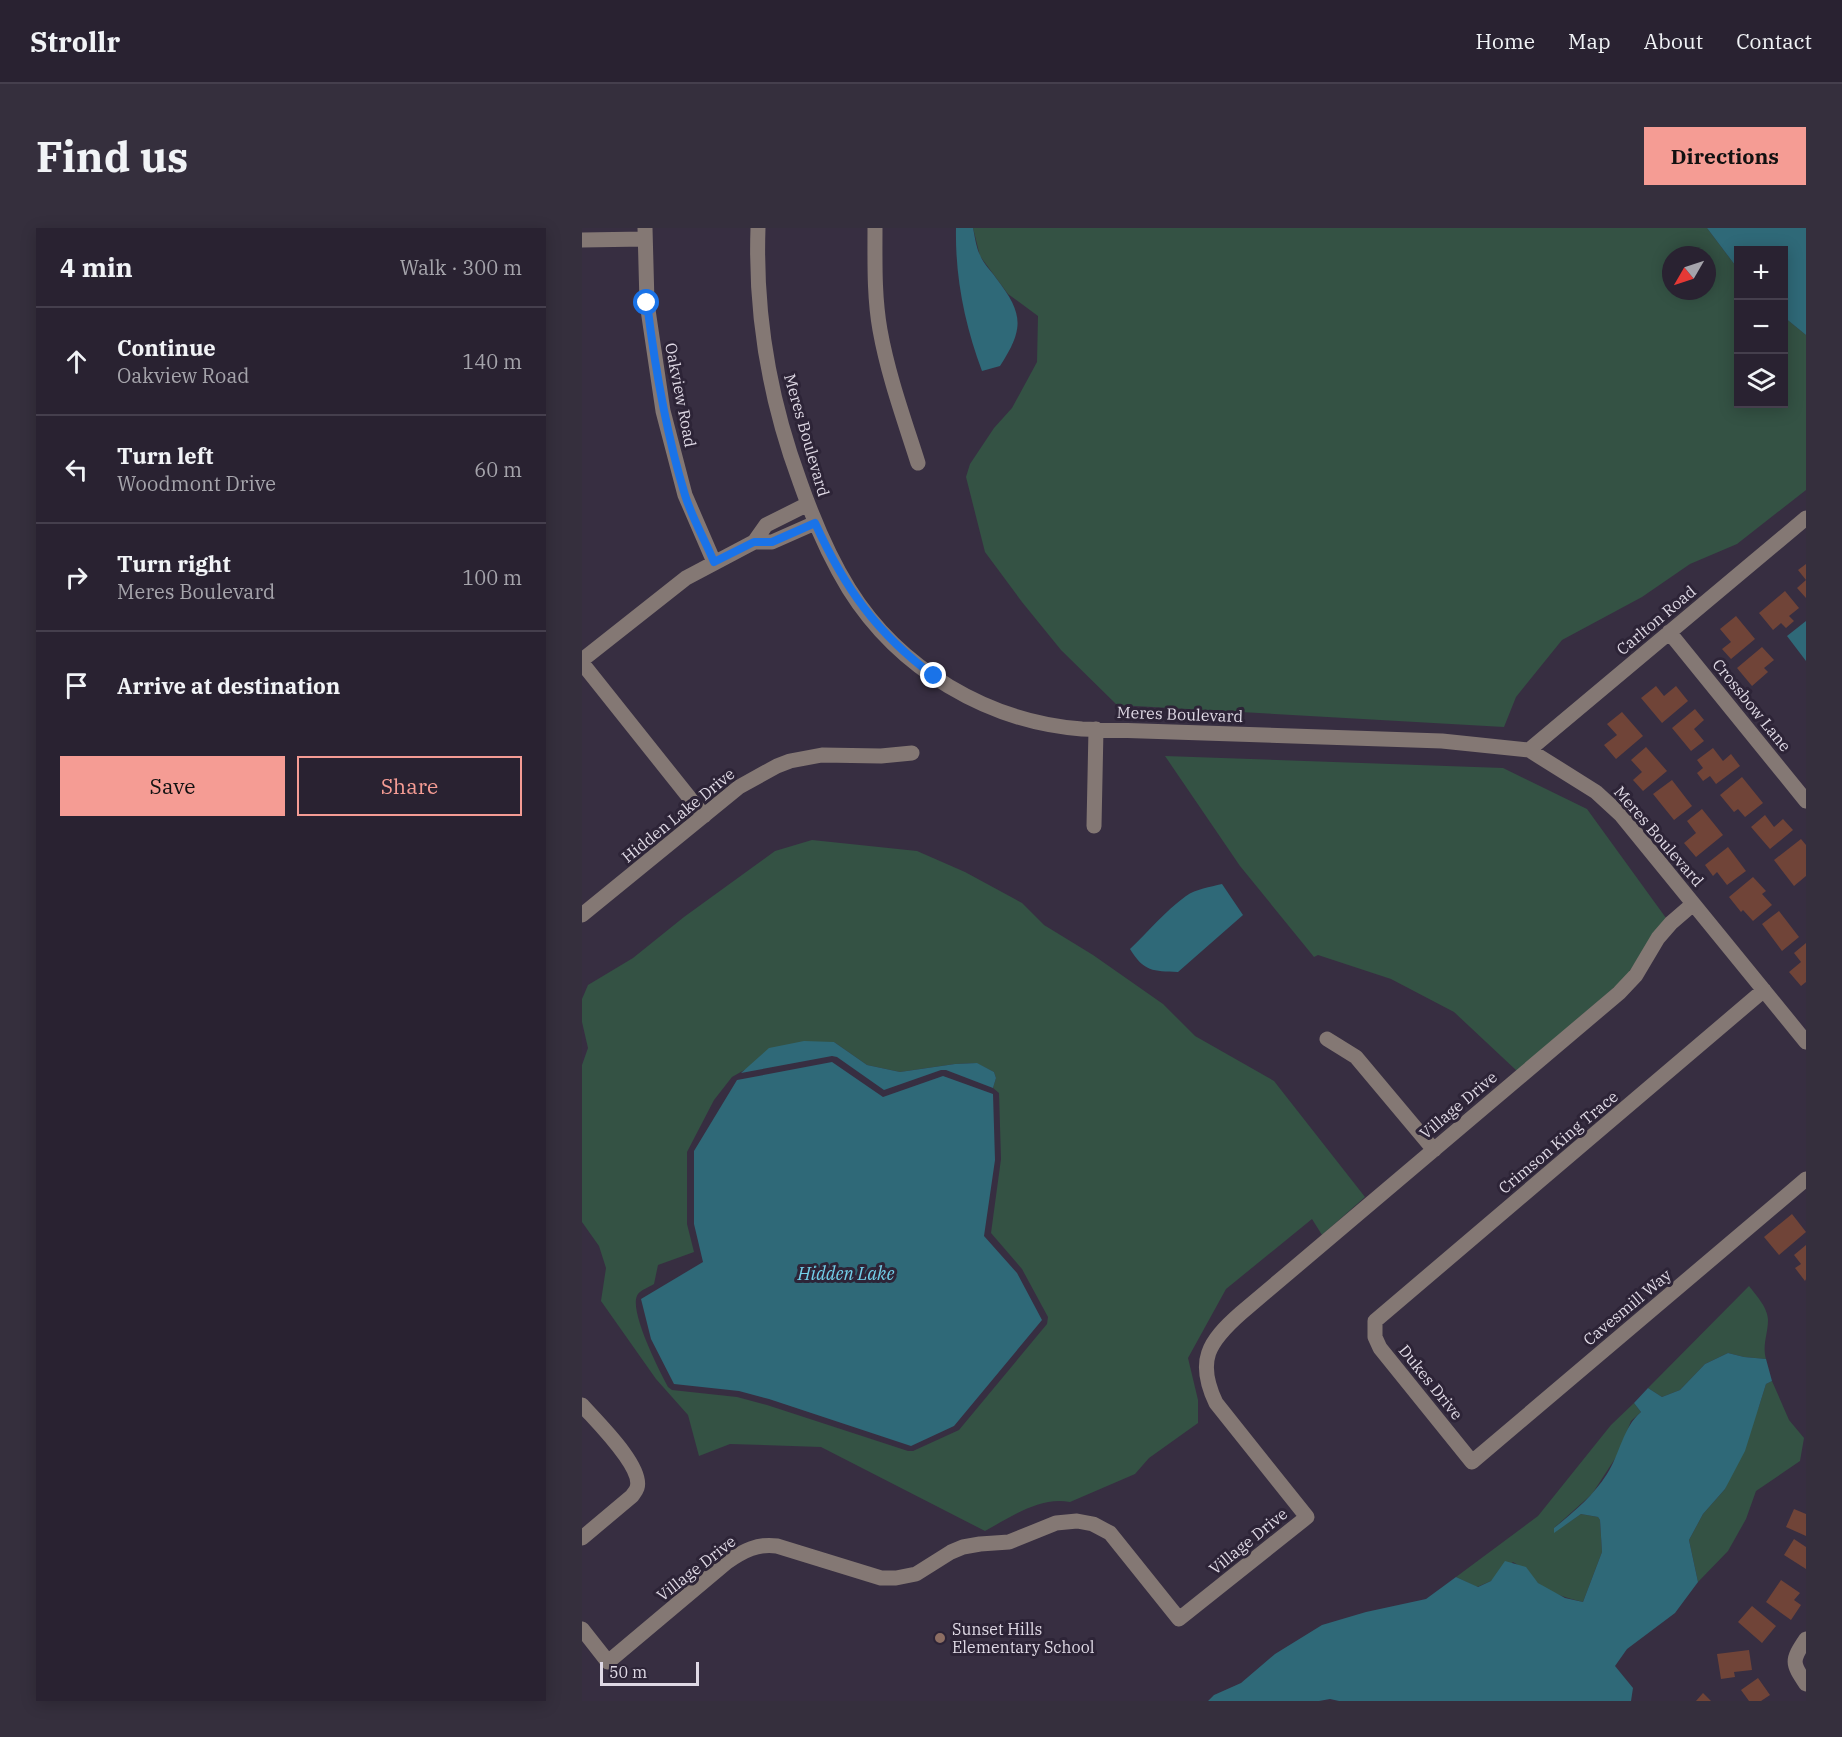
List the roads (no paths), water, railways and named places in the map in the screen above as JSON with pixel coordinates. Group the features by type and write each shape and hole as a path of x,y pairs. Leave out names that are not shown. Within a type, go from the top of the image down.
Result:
{"street":[{"name":"Meres Boulevard","path":"758,228 758,279 771,377 789,453 815,523 841,574 864,609 900,649 934,676 970,698 1023,719 1055,726 1443,741 1529,750 1589,787 1612,806 1806,1042"},
{"path":"875,228 875,294 879,328 889,374 918,463"},
{"path":"582,240 645,233"},
{"name":"Oakview Road","path":"645,233 647,303 663,411 685,495 714,562"},
{"path":"754,542 766,525 808,504"},
{"name":"Carlton Road","path":"1529,750 1806,518"},
{"path":"704,816 582,662 676,585 714,562 754,542 772,542 815,523"},
{"name":"Crossbow Lane","path":"1669,632 1806,801"},
{"path":"1094,825 1096,729"},
{"name":"Hidden Lake Drive","path":"582,915 757,776 789,761 822,755 881,756 912,753"},
{"name":"Village Drive","path":"582,1629 608,1662 727,1562 748,1549 761,1546 777,1546 881,1578 896,1578 916,1574 963,1547 1009,1542 1069,1520 1093,1524 1110,1533 1179,1619 1307,1517 1216,1403 1208,1385 1205,1362 1213,1343 1241,1313 1619,993 1636,975 1658,938 1671,922 1693,904"},
{"name":"Crimson King Trace","path":"1375,1321 1764,990"},
{"path":"1327,1039 1356,1057 1434,1149"},
{"name":"Cavesmill Way","path":"1472,1462 1806,1179"},
{"name":"Dukes Drive","path":"1375,1321 1374,1331 1377,1342 1472,1462"},
{"path":"582,1405 632,1464 638,1480 637,1488 632,1496 582,1538"},
{"path":"1806,1639 1796,1653 1794,1663 1795,1669 1806,1684"}],"water":[{"path":"956,228 973,228 981,258 1012,301 1018,321 1014,341 1000,366 982,371 962,301 957,265"},
{"path":"1707,228 1806,228 1806,335 1788,320 1788,246 1734,246 1734,264"},
{"path":"1806,621 1806,661 1787,636"},
{"path":"1222,884 1243,915 1178,972 1150,969 1135,957 1130,949 1178,902 1203,888"},
{"path":"804,1041 834,1042 867,1065 900,1072 977,1063 994,1072 996,1078 993,1088 941,1070 884,1090 837,1057 832,1056 741,1073 769,1048"},
{"name":"Hidden Lake","path":"832,1062 883,1097 943,1076 993,1094 995,1160 984,1236 1017,1273 1042,1320 954,1426 911,1446 739,1391 674,1384 651,1339 641,1299 703,1262 694,1224 694,1151 737,1080"},
{"path":"1728,1353 1766,1359 1772,1381 1766,1384 1745,1451 1725,1489 1703,1514 1689,1540 1698,1582 1675,1613 1627,1649 1615,1666 1633,1688 1631,1701 1339,1701 1330,1699 1319,1701 1208,1701 1214,1695 1241,1683 1275,1654 1322,1625 1366,1612 1426,1599 1456,1577 1478,1587 1491,1581 1505,1561 1526,1567 1538,1583 1565,1598 1583,1602 1602,1552 1600,1520 1598,1517 1581,1514 1554,1533 1554,1528 1576,1510 1602,1482 1630,1425 1641,1412 1634,1403 1648,1388 1662,1397 1680,1390 1705,1364"}],"place":[{"name":"Sunset Hills Elementary School","path":"940,1638"}]}
